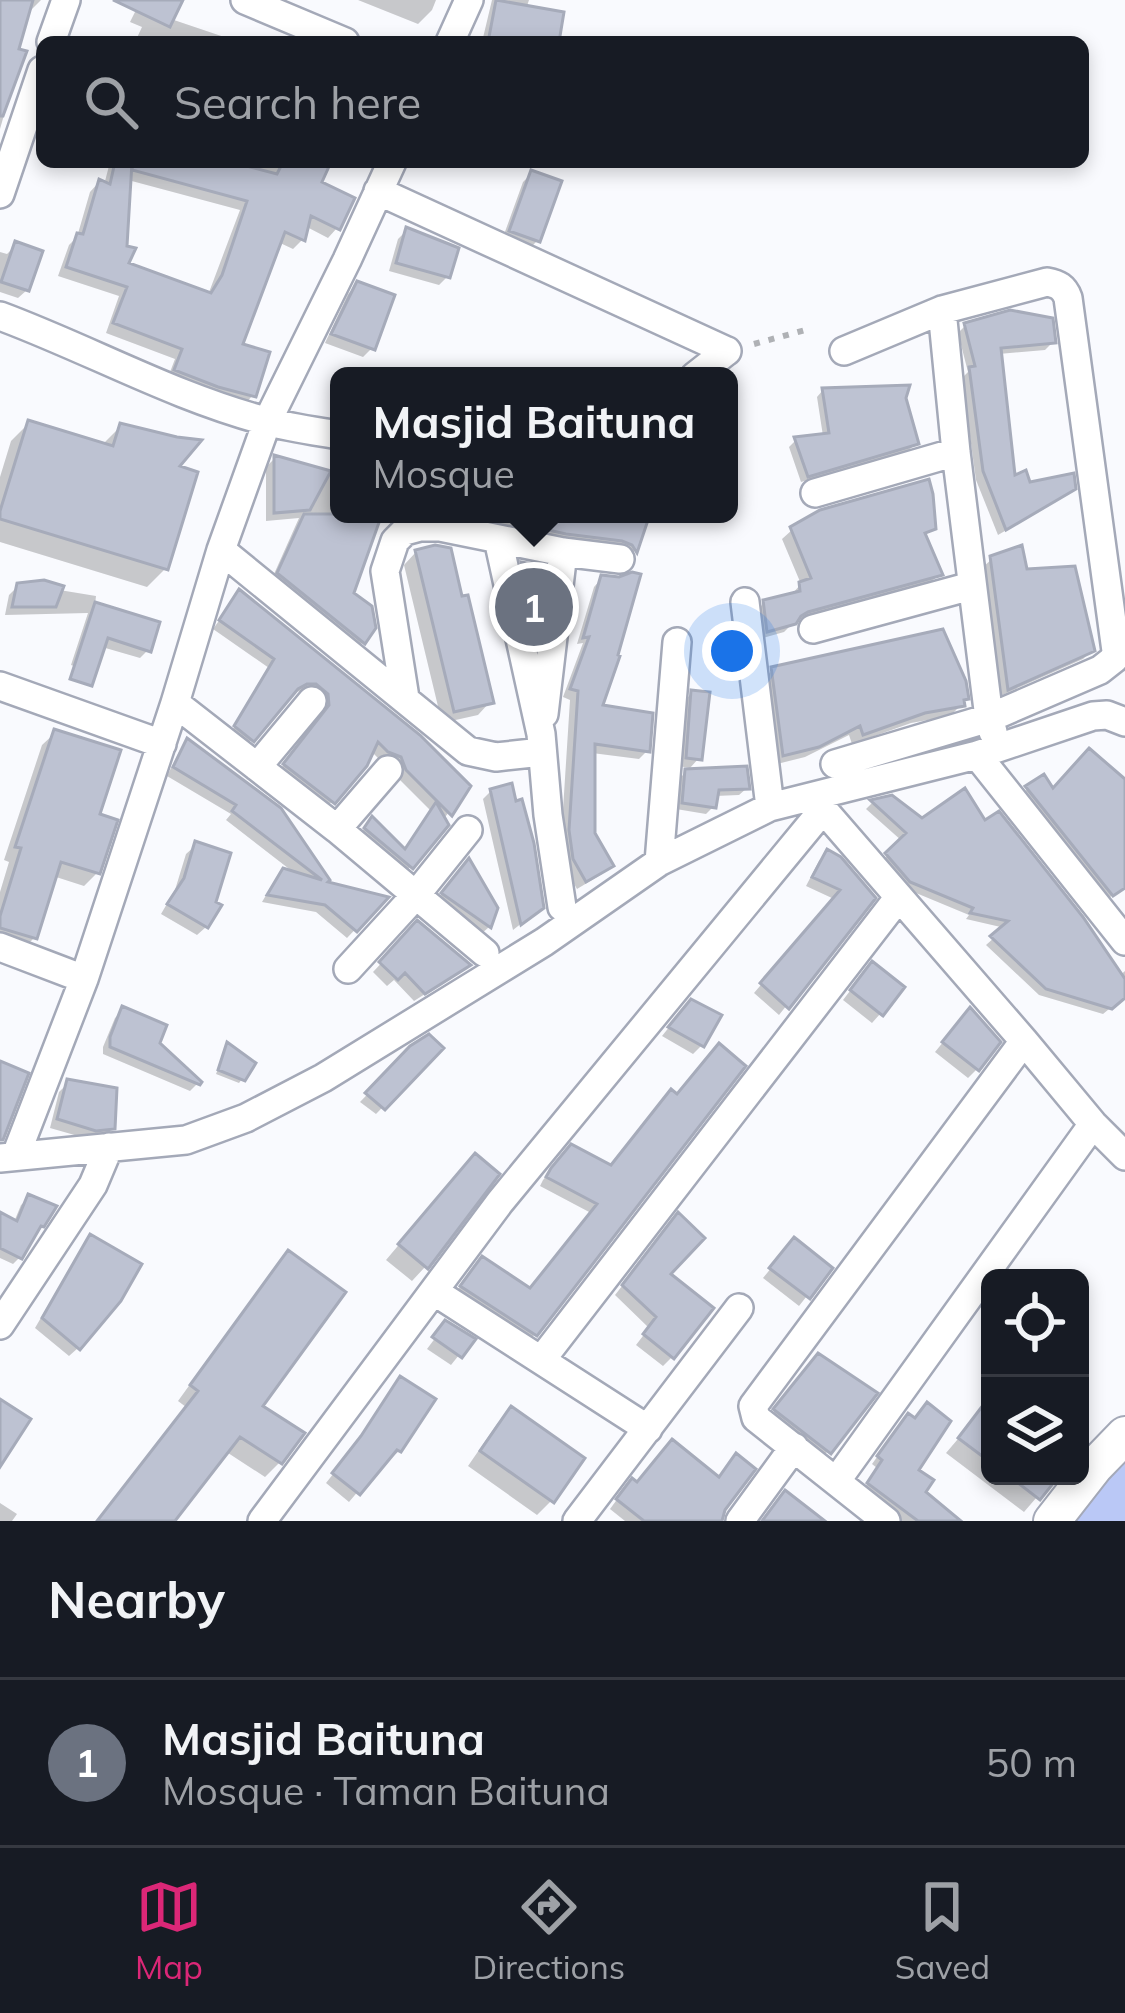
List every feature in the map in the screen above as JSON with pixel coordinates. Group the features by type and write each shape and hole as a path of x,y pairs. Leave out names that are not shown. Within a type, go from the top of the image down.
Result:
{"street":[{"path":"54,36 66,0"},
{"path":"245,0 331,36"},
{"path":"453,36 469,0"},
{"path":"0,194 36,88"},
{"path":"389,168 267,422 221,550 176,703 84,979 8,1156 186,1140 246,1118 322,1078 544,942 658,862 770,807 817,804 1094,716 1125,722"},
{"path":"378,191 727,351 707,367"},
{"path":"835,764 988,718 1107,666 1116,651 1065,290 1047,283 943,310 844,351"},
{"path":"943,310 988,751 1125,941"},
{"path":"0,316 186,394 267,422 330,433"},
{"path":"814,493 956,452"},
{"path":"405,698 385,572 395,542 405,531 440,526 620,559"},
{"path":"497,539 542,743 562,908"},
{"path":"221,550 468,751 481,756 542,743"},
{"path":"542,743 563,552"},
{"path":"813,629 971,586"},
{"path":"745,602 770,807"},
{"path":"658,862 677,642"},
{"path":"0,686 162,744"},
{"path":"257,767 312,701"},
{"path":"176,703 485,953"},
{"path":"337,829 388,770"},
{"path":"817,804 1125,1156"},
{"path":"262,1521 500,1202 817,804"},
{"path":"348,969 468,830"},
{"path":"542,1359 899,897"},
{"path":"0,946 84,979"},
{"path":"886,1521 756,1418 753,1406 1024,1041"},
{"path":"838,1521 847,1488 1093,1124"},
{"path":"0,1324 93,1185 109,1147"},
{"path":"435,1292 647,1429"},
{"path":"577,1521 739,1308"},
{"path":"1052,1521 1125,1435"},
{"path":"740,1521 794,1447"}],"path":[{"path":"727,351 809,329"}],"shaded area":[{"path":"1125,1444 1125,1521 1060,1521"}],"building":[{"path":"0,0 33,0 19,49 27,51 3,116 0,116"},
{"path":"113,0 183,0 170,27"},
{"path":"496,0 564,12 560,36 489,36"},
{"path":"114,168 132,168 127,246 136,248 129,263 211,293 222,275 247,201 132,168 254,168 277,174 280,168 328,168 322,182 355,198 340,230 311,216 305,241 285,232 243,344 270,352 256,397 174,370 182,349 113,323 127,287 66,267 77,233 83,234 99,179 110,184"},
{"path":"531,170 562,181 540,242 509,231"},
{"path":"406,227 459,248 450,278 396,263"},
{"path":"15,241 43,251 29,291 1,282"},
{"path":"357,281 395,295 375,350 331,334"},
{"path":"1010,310 1053,318 1056,343 1001,348 1015,475 1026,470 1030,482 1074,473 1076,489 1006,530 983,471 969,367 975,366 964,323"},
{"path":"910,385 906,398 919,444 808,477 794,437 829,433 822,388"},
{"path":"28,420 113,446 120,423 202,440 180,466 198,472 168,570 0,519"},
{"path":"274,455 330,471 310,510 274,513"},
{"path":"929,479 936,529 925,533 943,575 808,612 796,624 767,632 763,600 800,591 799,582 811,578 790,527 820,510"},
{"path":"304,514 330,514 330,523 379,523 354,593 372,606 376,628 365,644 277,573"},
{"path":"516,523 647,523 637,553 622,541"},
{"path":"435,545 451,548 462,596 468,595 494,703 454,712 415,550"},
{"path":"1022,545 1027,569 1075,566 1095,651 1008,690 990,556"},
{"path":"521,562 543,566 536,628"},
{"path":"641,574 603,705 653,713 650,752 595,744 595,833 614,866 586,882 573,859 569,830 578,691 570,689 589,637 583,638 601,575 619,577"},
{"path":"44,580 64,586 56,607 12,607 17,583"},
{"path":"239,589 420,735 471,786 452,816 406,770 401,757 378,742 367,766 335,804 283,764 329,705 328,694 316,684 298,689 254,742 234,726 274,659 219,620"},
{"path":"95,602 160,622 151,652 108,638 92,686 70,679"},
{"path":"943,629 966,681 969,699 964,700 965,706 925,713 863,735 860,726 819,747 783,756 771,667"},
{"path":"691,690 710,692 702,760 686,758"},
{"path":"54,729 121,750 100,814 118,820 100,874 61,862 37,939 0,928 0,916 21,848 15,847"},
{"path":"187,738 281,808 328,882 389,897 357,932 325,905 267,895 283,868 322,880 232,811 236,805 173,767"},
{"path":"1089,748 1125,779 1125,888 1113,896 1025,786 1044,774 1053,788"},
{"path":"747,766 750,789 719,790 716,808 682,803 685,769"},
{"path":"512,783 516,801 522,799 534,843 544,908 521,925 490,789"},
{"path":"965,788 985,820 999,811 1083,917 1125,979 1125,998 1112,1009 1046,989 990,936 1008,921 970,913 973,908 910,882 885,853 906,833 870,800 892,795 922,818"},
{"path":"436,802 449,825 413,869 364,828 372,816 405,849"},
{"path":"195,841 231,853 216,902 222,905 208,928 167,904 184,878"},
{"path":"827,849 841,857 876,898 789,1009 760,983 840,890 812,877"},
{"path":"469,858 498,908 491,928 441,893"},
{"path":"417,920 471,965 425,994 405,973 398,980 379,962"},
{"path":"872,961 905,987 883,1016 850,990"},
{"path":"691,999 722,1015 704,1047 668,1027"},
{"path":"122,1006 167,1025 160,1043 200,1085 110,1047"},
{"path":"970,1007 1001,1042 979,1071 942,1042"},
{"path":"429,1034 444,1048 385,1110 365,1093 410,1046"},
{"path":"227,1042 256,1063 245,1081 218,1070"},
{"path":"719,1043 746,1066 537,1336 460,1286 482,1256 530,1288 597,1204 546,1177 551,1168 571,1144 611,1165 671,1089 677,1094"},
{"path":"0,1061 29,1073 3,1140 0,1140"},
{"path":"67,1079 117,1088 115,1129 96,1131 57,1119"},
{"path":"475,1153 500,1174 428,1269 398,1244"},
{"path":"28,1194 57,1206 22,1259 0,1248 0,1212 17,1221"},
{"path":"678,1212 705,1238 671,1274 714,1308 674,1359 643,1334 656,1317 622,1285"},
{"path":"90,1234 142,1264 121,1301 80,1350 42,1318"},
{"path":"794,1237 833,1268 810,1299 769,1268"},
{"path":"288,1250 346,1292 263,1406 305,1433 282,1464 240,1437 175,1521 97,1521 198,1391 190,1385"},
{"path":"445,1320 476,1339 462,1358 432,1337"},
{"path":"818,1353 878,1393 831,1454 773,1409"},
{"path":"400,1376 436,1399 401,1452 397,1450 360,1495 332,1473"},
{"path":"0,1399 31,1419 0,1467"},
{"path":"927,1402 951,1421 919,1470 934,1480 926,1492 961,1521 918,1521 867,1483 882,1460 877,1456 908,1413 915,1418"},
{"path":"511,1406 585,1458 554,1503 480,1451"},
{"path":"981,1408 981,1455 958,1438"},
{"path":"672,1439 719,1477 736,1453 756,1469 722,1521 644,1521 616,1499 632,1478 637,1482"},
{"path":"1021,1485 1052,1485 1040,1500"},
{"path":"785,1490 825,1521 762,1521"}],"place":[{"name":"Masjid Baituna","path":"534,607"}]}
